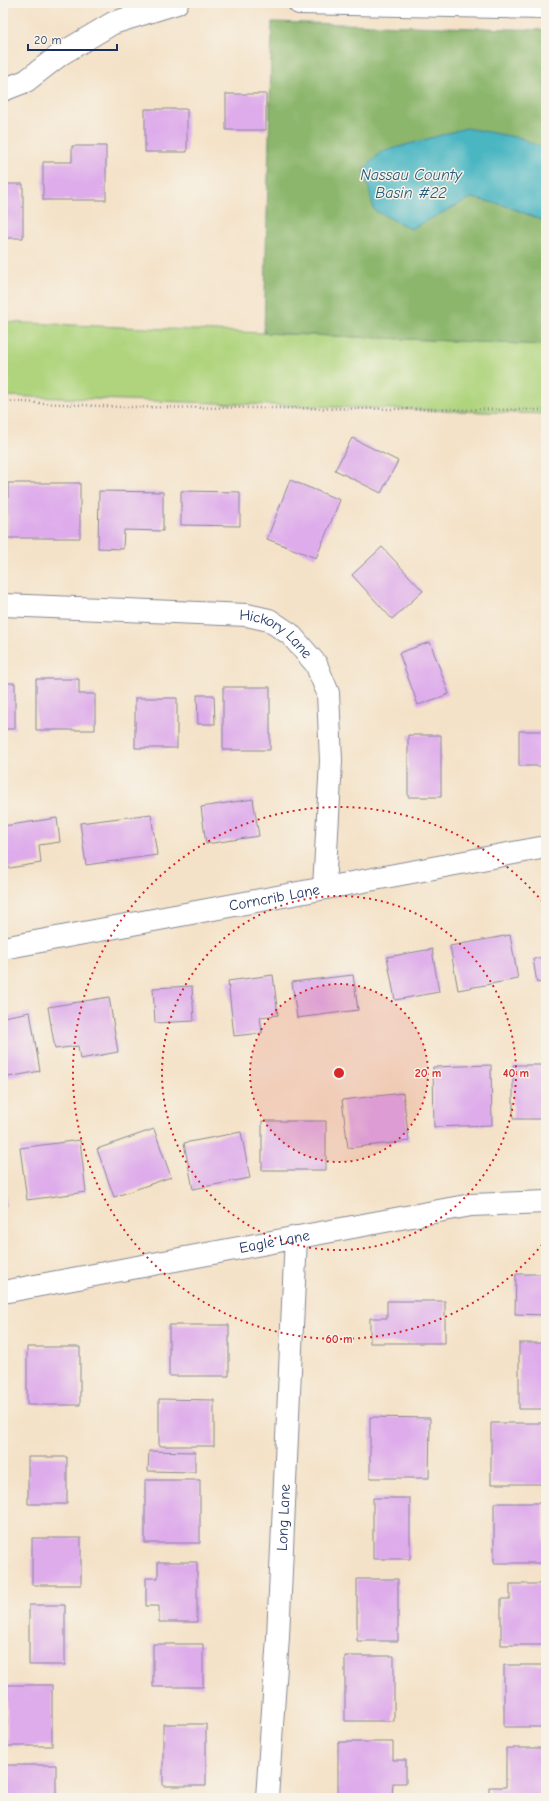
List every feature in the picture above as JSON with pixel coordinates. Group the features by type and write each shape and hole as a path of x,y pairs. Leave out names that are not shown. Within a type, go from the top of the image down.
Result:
{"street":[{"path":"3,90 26,81 61,54 113,23 177,3"},
{"path":"299,3 546,8"},
{"name":"Hickory Lane","path":"3,605 247,614 269,620 290,634 316,664 328,693 331,761 324,888"},
{"name":"Corncrib Lane","path":"3,948 546,847"},
{"name":"Eagle Lane","path":"3,1292 472,1205 546,1202"},
{"name":"Long Lane","path":"267,1798 278,1637 296,1237"}],"path":[{"path":"3,401 121,407 546,410"}],"green space":[{"path":"272,22 546,30 546,345 264,333"},
{"path":"3,322 546,345 546,414 3,396"}],"water":[{"name":"Nassau County Basin #22","path":"466,128 521,138 546,150 546,222 504,205 471,198 411,229 374,210 364,169 381,152"}],"building":[{"path":"226,94 266,94 266,130 226,130"},
{"path":"145,109 187,109 187,152 145,152"},
{"path":"72,146 106,146 106,200 43,200 43,162 72,162"},
{"path":"3,184 23,184 23,238 3,238"},
{"path":"352,438 398,461 381,493 335,470"},
{"path":"290,480 340,500 316,558 267,539"},
{"path":"8,483 80,483 80,538 8,538"},
{"path":"99,491 163,492 163,531 124,530 123,549 98,548"},
{"path":"181,491 240,492 240,526 181,525"},
{"path":"382,547 423,591 392,619 352,575"},
{"path":"430,642 449,694 418,705 399,653"},
{"path":"36,679 79,679 79,694 95,694 95,730 36,730"},
{"path":"3,683 15,683 15,729 3,729"},
{"path":"223,687 270,687 270,750 223,750"},
{"path":"197,695 214,695 215,724 198,724"},
{"path":"135,698 177,698 177,748 135,748"},
{"path":"519,731 546,731 546,766 519,766"},
{"path":"408,735 441,735 441,797 408,797"},
{"path":"253,799 259,836 206,844 201,807"},
{"path":"151,814 157,855 86,865 80,823"},
{"path":"57,818 60,842 39,845 41,863 3,869 3,826"},
{"path":"510,935 518,979 458,990 450,946"},
{"path":"432,949 439,992 395,1000 387,957"},
{"path":"546,957 546,981 537,983 533,959"},
{"path":"273,975 278,1015 260,1017 262,1033 234,1036 228,981"},
{"path":"353,975 358,1010 297,1018 292,982"},
{"path":"192,986 194,1021 155,1023 153,988"},
{"path":"109,997 118,1052 80,1059 78,1046 55,1049 48,1007"},
{"path":"30,1012 40,1071 3,1078 3,1017"},
{"path":"491,1065 492,1125 434,1127 433,1067"},
{"path":"513,1065 543,1065 543,1072 546,1072 546,1119 513,1119"},
{"path":"403,1093 409,1141 348,1148 342,1100"},
{"path":"262,1121 326,1121 326,1170 262,1170"},
{"path":"154,1129 171,1177 114,1197 97,1149"},
{"path":"241,1132 250,1178 193,1189 184,1143"},
{"path":"80,1140 86,1192 27,1200 20,1148"},
{"path":"3,1183 7,1206 3,1206"},
{"path":"516,1274 546,1274 546,1315 515,1314"},
{"path":"387,1301 445,1301 445,1343 370,1343 370,1318 387,1318"},
{"path":"169,1325 229,1325 229,1376 169,1376"},
{"path":"519,1343 546,1343 546,1409 519,1409"},
{"path":"27,1347 80,1347 80,1405 27,1405"},
{"path":"159,1399 214,1400 214,1446 159,1446"},
{"path":"370,1417 430,1418 429,1478 370,1478"},
{"path":"491,1423 546,1423 546,1484 491,1484"},
{"path":"149,1451 195,1452 195,1472 148,1471"},
{"path":"28,1457 67,1457 67,1504 28,1504"},
{"path":"145,1480 200,1480 200,1543 145,1543"},
{"path":"373,1498 410,1498 410,1559 373,1559"},
{"path":"494,1503 544,1503 544,1563 494,1563"},
{"path":"32,1538 81,1538 81,1585 32,1585"},
{"path":"158,1562 197,1562 197,1622 159,1622 159,1606 146,1606 146,1578 158,1578"},
{"path":"357,1579 398,1579 398,1641 357,1641"},
{"path":"510,1584 546,1584 546,1645 501,1645 501,1599 510,1599"},
{"path":"29,1605 65,1605 65,1665 29,1665"},
{"path":"153,1644 203,1644 203,1687 153,1687"},
{"path":"345,1656 394,1656 394,1721 345,1721"},
{"path":"504,1665 546,1665 546,1711 543,1711 543,1727 504,1727"},
{"path":"7,1685 52,1685 52,1746 7,1746"},
{"path":"163,1724 206,1724 206,1786 163,1786"},
{"path":"338,1742 393,1742 393,1760 406,1760 406,1783 393,1783 392,1798 338,1798"},
{"path":"506,1748 546,1748 546,1798 489,1798 489,1787 506,1787"},
{"path":"3,1765 56,1765 56,1798 3,1798"}]}
